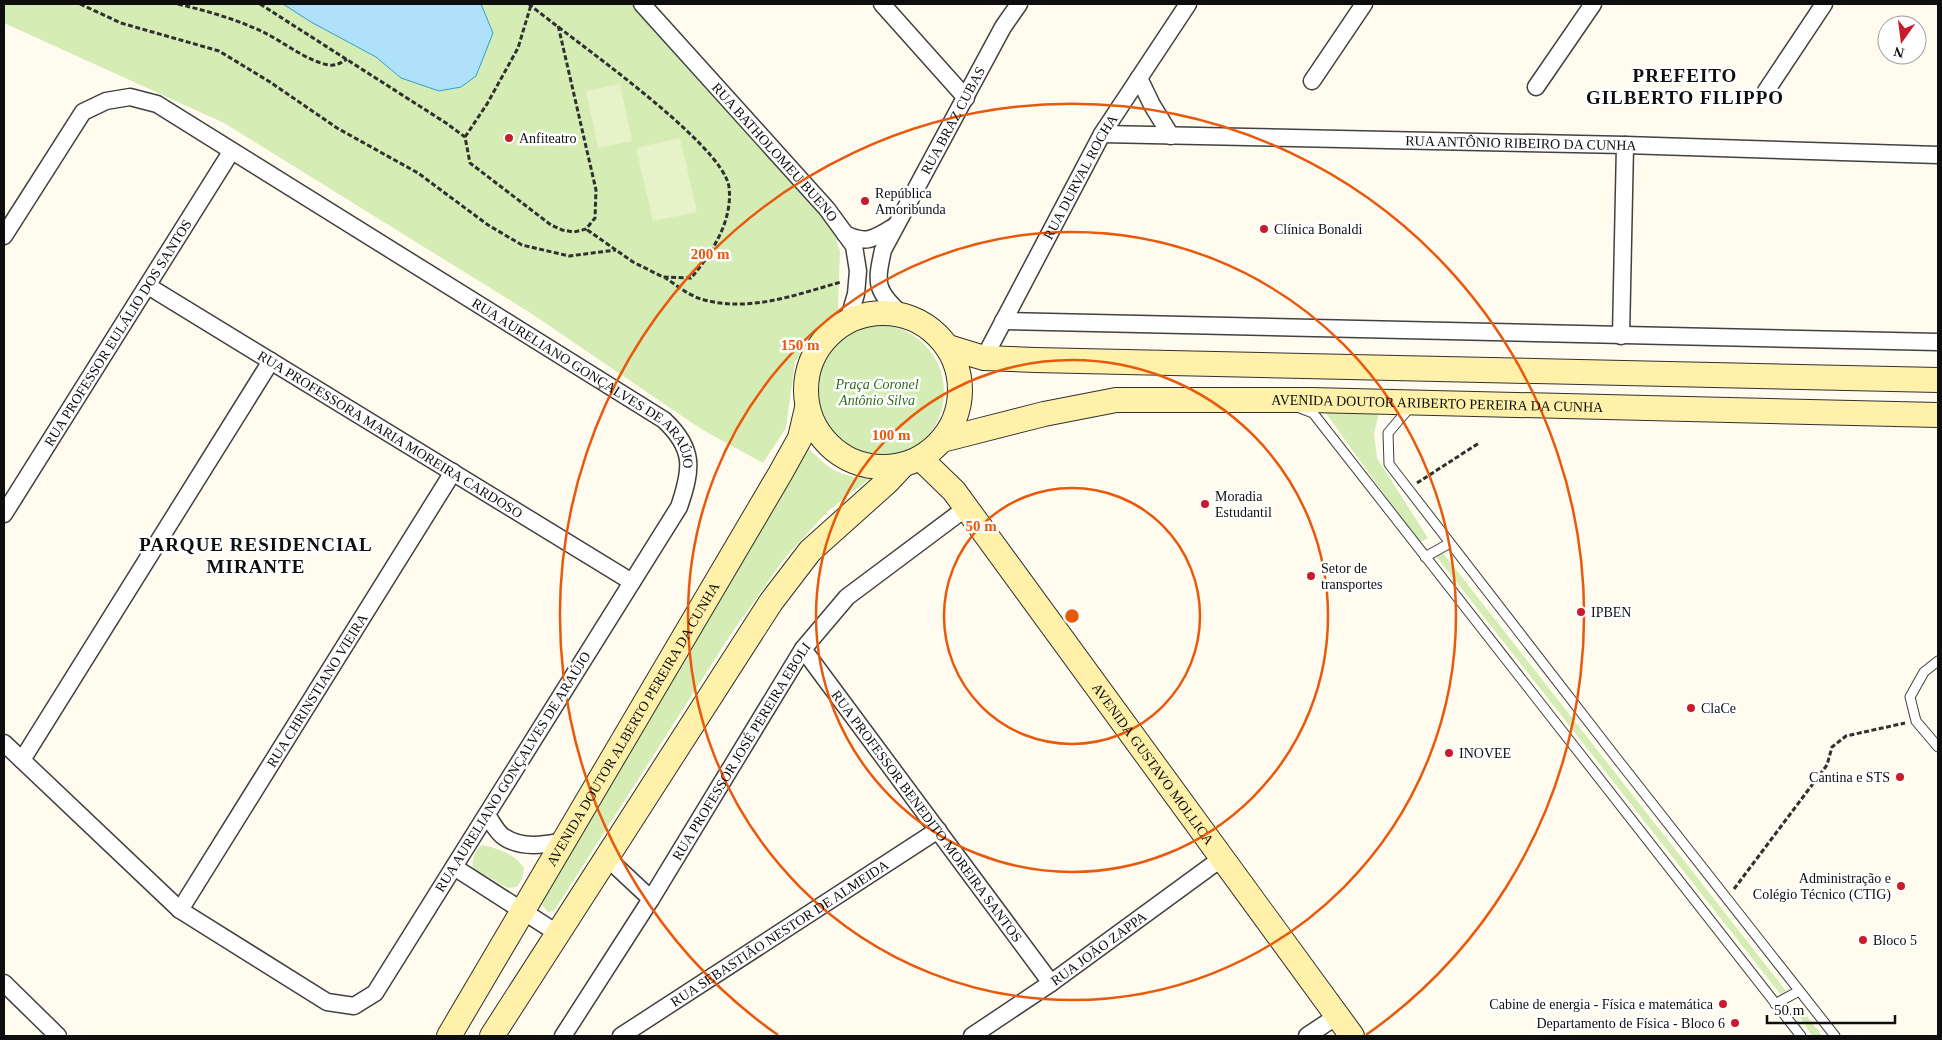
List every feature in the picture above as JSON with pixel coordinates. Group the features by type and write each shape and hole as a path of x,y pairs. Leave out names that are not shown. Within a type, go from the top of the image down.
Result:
{"main road":[{"path":"492,1036 556,933 771,602 810,551 887,482 941,441 958,411 961,388 958,369 948,347 928,327 903,316 877,313 848,321 825,338 811,360 806,384 807,408 818,434 838,454 864,465 911,462"},
{"path":"948,347 984,358 1938,380"},
{"name":"AVENIDA DOUTOR ARIBERTO PEREIRA DA CUNHA","path":"941,441 1044,414 1116,400 1414,402 1938,415"},
{"name":"AVENIDA DOUTOR ALBERTO PEREIRA DA CUNHA","path":"449,1036 780,474 800,438 807,408"},
{"name":"AVENIDA GUSTAVO MOLLICA","path":"941,441 960,500"},
{"name":"AVENIDA GUSTAVO MOLLICA","path":"911,462 960,500 1352,1036"}],"street":[{"name":"RUA BATHOLOMEU BUENO","path":"642,4 826,209 854,246 857,278 856,294 848,321"},
{"path":"882,4 966,98"},
{"name":"RUA BRAZ CUBAS","path":"903,316 884,297 877,278 882,250 1003,27 1019,4"},
{"name":"RUA DURVAL ROCHA","path":"984,358 1102,134 1188,4"},
{"path":"1312,81 1364,4"},
{"path":"1536,87 1593,4"},
{"path":"1766,91 1824,4"},
{"path":"1140,78 1152,105 1171,136"},
{"name":"RUA AURELIANO GONÇALVES DE ARAÚJO","path":"4,236 83,112 106,101 130,97 156,104 664,420 680,435 688,456 689,480 679,507 375,993 354,1006 327,1002 180,910"},
{"name":"RUA ANTÔNIO RIBEIRO DA CUNHA","path":"1102,134 1625,145 1938,155"},
{"path":"1621,336 1625,145"},
{"name":"RUA PROFESSOR EULÁLIO DOS SANTOS","path":"4,514 231,152"},
{"path":"845,234 859,241 866,240 896,226"},
{"name":"RUA PROFESSORA MARIA MOREIRA CARDOSO","path":"148,286 632,582"},
{"path":"1003,321 1938,342"},
{"path":"22,760 271,361"},
{"name":"RUA CHRINSTIANO VIEIRA","path":"180,910 453,472"},
{"name":"RUA PROFESSOR JOSÉ PEREIRA EBOLI","path":"563,1036 651,899 803,649 847,597 960,500"},
{"name":"RUA PROFESSOR BENEDITO MOREIRA SANTOS","path":"803,649 1051,982"},
{"path":"4,743 180,910"},
{"path":"487,815 503,837 520,844 540,845 563,841"},
{"name":"RUA SEBASTIÃO NESTOR DE ALMEIDA","path":"621,1036 938,830"},
{"path":"606,857 651,899"},
{"name":"RUA JOÃO ZAPPA","path":"972,1036 1051,982 1222,858"},
{"path":"454,867 556,933"},
{"path":"4,983 58,1036"},
{"path":"1307,1036 1337,1016"}],"lane":[{"path":"1281,400 1312,413 1801,1036"},
{"path":"1414,402 1388,433 1389,464 1727,899 1836,1036"},
{"path":"1425,557 1450,542"},
{"path":"1938,661 1924,672 1910,697 1916,721 1938,747"},
{"path":"1775,1004 1799,991"}],"path":[{"path":"80,4 121,23 219,52 270,82 337,128 418,173 488,226 522,245 569,256 616,250"},
{"path":"178,4 208,11 262,31 316,61 329,65 340,64 346,59"},
{"path":"260,4 446,123 465,137 470,163 551,225 562,230 574,232 586,229 595,218 596,190 558,25"},
{"path":"465,137 487,104 518,48 530,4 668,114 716,160 729,185 729,215 699,269 691,278 663,277"},
{"path":"586,229 633,262 699,298 730,304 767,302 857,278"},
{"path":"1408,489 1479,443"},
{"path":"1727,899 1812,787 1827,765 1832,747 1846,736 1916,721"}],"green space":[{"path":"4,4 632,4 746,133 831,224 840,251 838,309 795,362 786,428 763,463 701,429 532,314 224,123 4,23"},
{"path":"620,84 632,141 598,148 586,91"},
{"path":"680,138 697,212 653,221 636,148"},
{"name":"Praça Coronel Antônio Silva","path":"877,325 903,330 924,345 939,366 944,392 939,418 924,439 903,454 877,459 851,454 830,439 815,418 810,392 815,366 830,345 851,330"},
{"path":"1325,412 1379,413 1374,433 1377,458 1428,538 1419,543"},
{"path":"807,446 827,466 834,470 849,476 869,479 827,512 784,559 731,634 554,911 548,912 540,903"},
{"path":"1443,553 1786,991 1781,995 1436,556"},
{"path":"482,845 505,852 520,863 524,868 522,879 517,887 508,888 473,869 474,856"},
{"path":"1806,1015 1822,1036 1812,1036 1800,1017"}],"water":[{"path":"283,4 481,4 493,33 476,76 461,87 439,91 401,78 376,57 311,22"}],"place":[{"name":"Anfiteatro","path":"509,138"},
{"name":"República Amoribunda","path":"865,201"},
{"name":"Clínica Bonaldi","path":"1264,229"},
{"name":"Moradia Estudantil","path":"1205,504"},
{"name":"Setor de transportes","path":"1311,576"},
{"name":"IPBEN","path":"1581,612"},
{"name":"ClaCe","path":"1691,708"},
{"name":"INOVEE","path":"1449,753"},
{"name":"Cantina e STS","path":"1900,777"},
{"name":"Administração e Colégio Técnico (CTIG)","path":"1901,886"},
{"name":"Bloco 5","path":"1863,940"},
{"name":"Cabine de energia - Física e matemática","path":"1723,1004"},
{"name":"Departamento de Física - Bloco 6","path":"1735,1023"}],"district":[{"name":"PREFEITO GILBERTO FILIPPO","path":"1685,86"},
{"name":"PARQUE RESIDENCIAL MIRANTE","path":"256,555"}]}
